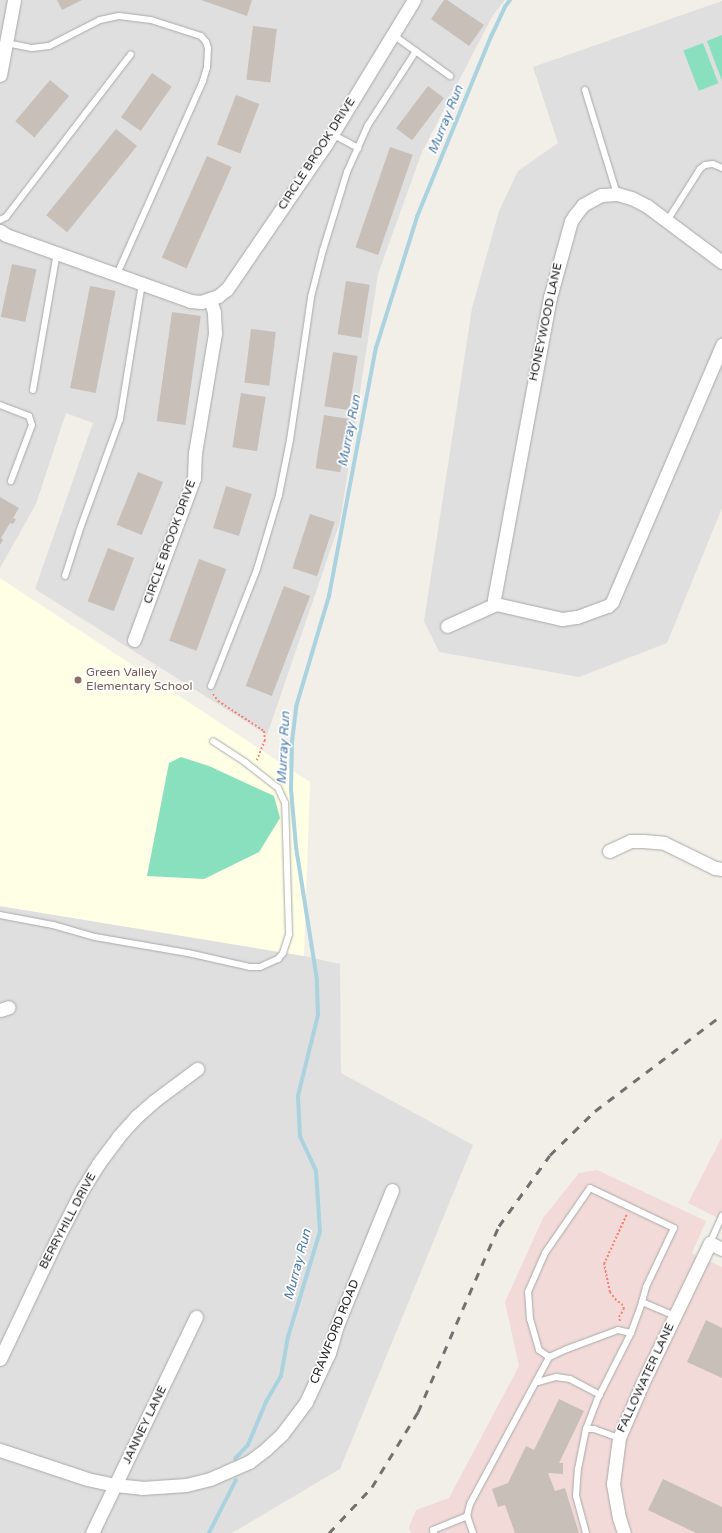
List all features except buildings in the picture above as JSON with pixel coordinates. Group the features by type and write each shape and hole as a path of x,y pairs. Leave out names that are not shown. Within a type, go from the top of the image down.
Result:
{"street":[{"path":"0,75 14,0"},
{"name":"CIRCLE BROOK DRIVE","path":"0,231 57,254 142,283 190,302 210,300 227,289 332,134 414,0"},
{"name":"HONEYWOOD LANE","path":"496,604 494,600 550,297 571,222 583,205 591,199 601,195 618,194 647,206 722,262"},
{"name":"CIRCLE BROOK DRIVE","path":"134,640 194,478 195,453 215,333 214,312 210,300"},
{"path":"447,626 496,604 562,619 577,617 608,606 612,602 722,345"},
{"path":"609,851 630,841 664,843 715,868 722,869"},
{"name":"BERRYHILL DRIVE","path":"0,1359 56,1241 82,1190 98,1164 137,1116 154,1101 197,1069"},
{"name":"CRAWFORD ROAD","path":"0,1450 87,1479 115,1485 162,1488 186,1485 210,1479 248,1462 266,1449 282,1434 306,1402 323,1368 336,1328 392,1190"},
{"name":"FALLOWATER LANE","path":"624,1533 619,1518 613,1484 619,1438 642,1384 675,1316 716,1246"},
{"name":"JANNEY LANE","path":"92,1533 196,1317"}],"lane":[{"path":"6,43 32,48 50,46 100,20 119,16 151,20 201,36 206,42 208,48 207,66 203,81 117,274"},
{"path":"392,34 450,76"},
{"path":"211,686 257,569 279,495 290,440 311,297 323,250 343,186 368,124 416,51"},
{"path":"0,220 6,217 132,54"},
{"path":"585,90 618,194"},
{"path":"332,134 358,148"},
{"path":"668,221 700,169 705,165 713,164 722,168"},
{"path":"33,390 57,254"},
{"path":"65,576 81,526 120,419 142,283"},
{"path":"0,405 29,416 32,425 11,482"},
{"path":"0,916 53,925 94,937 188,953 250,967 260,967 271,963 283,953 289,934 285,803 278,788 252,767 213,741"},
{"path":"550,1357 539,1350 528,1310 528,1292 545,1253 590,1188 674,1228 649,1280 631,1333 600,1395 586,1429 578,1469 576,1496 586,1533"},
{"path":"716,1246 722,1216"},
{"path":"642,1302 675,1316"},
{"path":"473,1533 467,1516 470,1504 538,1382 550,1357 618,1330 631,1333"},
{"path":"538,1382 556,1377 570,1379 600,1395"},
{"path":"586,1429 594,1429 619,1438"},
{"path":"434,1533 433,1530 467,1516"}],"path":[{"path":"211,686 214,696 218,701 264,731 264,746 252,767"},
{"path":"618,1330 619,1317 624,1309 623,1305 616,1300 610,1292 604,1264 630,1207"}],"shaded area":[{"path":"0,0 505,0 493,15 422,152 378,274 340,522 267,735 35,589 93,423 66,413 36,504 0,568"},
{"path":"722,1 722,508 667,643 579,677 439,652 424,621 472,308 499,211 518,171 558,143 533,67"},
{"name":"Green Valley Elementary School","path":"0,578 310,782 304,956 0,906"},
{"path":"0,906 304,956 340,964 341,1073 473,1145 340,1469 232,1533 0,1533"},
{"path":"722,1137 722,1220 688,1203"},
{"path":"597,1170 706,1221 692,1253 722,1267 722,1533 411,1533 409,1527 416,1510 449,1498 519,1366 505,1302 543,1218 579,1173"}],"green space":[{"path":"722,35 722,81 707,41"},
{"path":"703,43 718,83 699,91 683,51"},
{"path":"181,757 209,766 274,796 280,818 259,852 204,879 147,876 169,763"}],"waterway":[{"name":"Murray Run","path":"235,1459 248,1445 266,1402 281,1376 288,1337 320,1232 316,1171 300,1137 298,1096 318,1015 317,980 296,847 291,790 292,742 296,707 329,596 376,348 417,217 491,37 505,7 510,0"},
{"name":"Murray Run","path":"209,1533 236,1480"}],"railway":[{"path":"329,1533 372,1487 418,1412 499,1226 550,1155 595,1111 722,1015"}],"place":[{"name":"Green Valley Elementary School","path":"78,680"}]}
